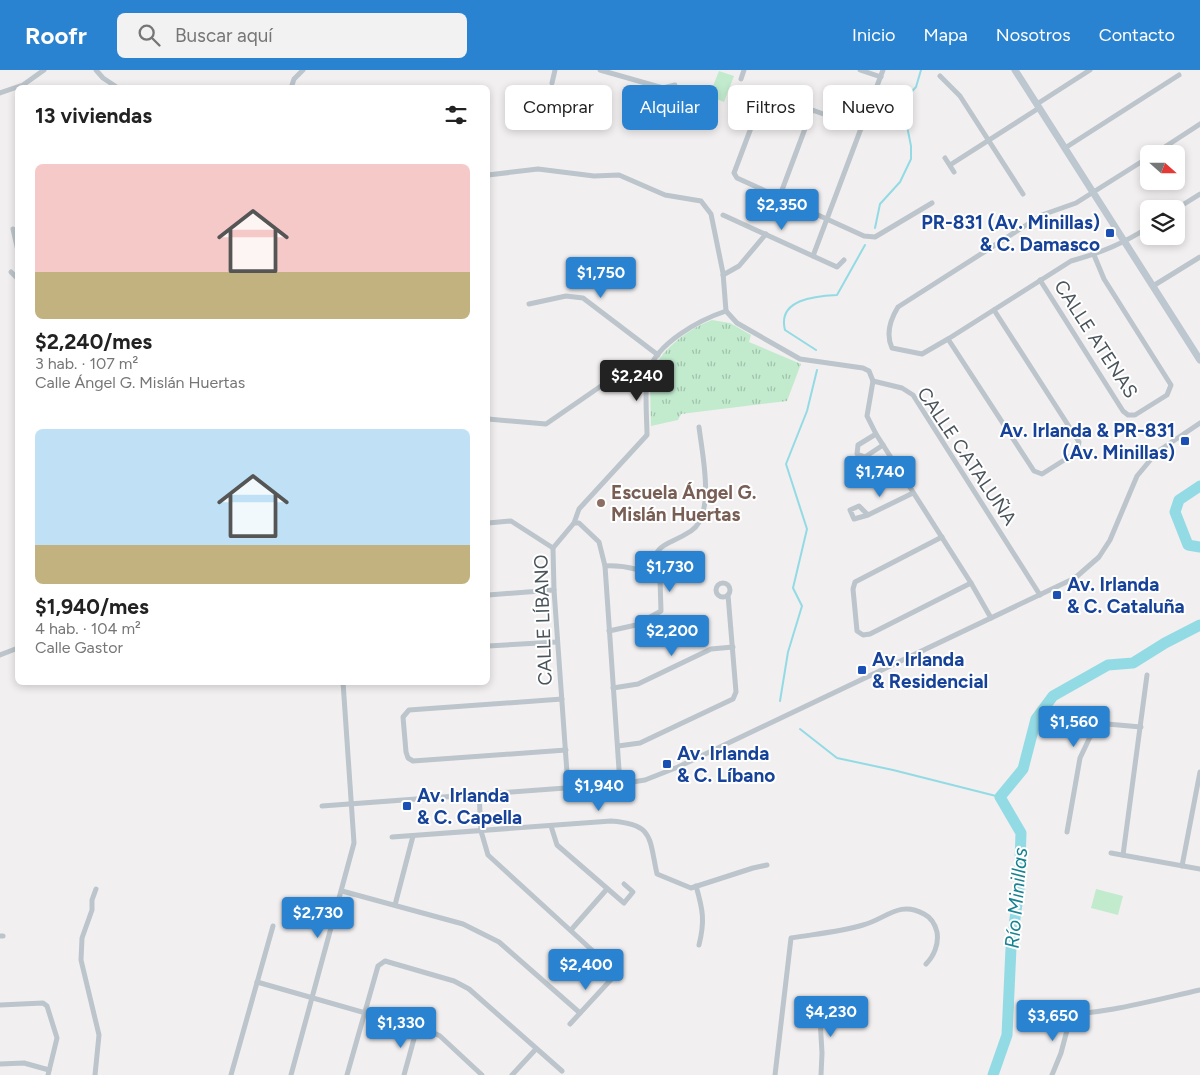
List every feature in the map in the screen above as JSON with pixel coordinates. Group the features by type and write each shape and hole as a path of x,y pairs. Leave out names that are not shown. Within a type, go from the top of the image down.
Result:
{"street":[{"path":"24,85 44,70"},
{"path":"96,70 103,78 114,85"},
{"path":"292,85 294,79 303,70"},
{"path":"552,83 555,70"},
{"path":"600,70 652,85"},
{"path":"741,80 744,70"},
{"path":"860,70 881,77"},
{"path":"878,85 883,70"},
{"path":"1015,70 1200,360"},
{"path":"950,165 1090,70"},
{"path":"1065,148 1179,75"},
{"path":"940,76 960,96 1023,194"},
{"path":"0,93 15,88"},
{"path":"1168,145 1200,124"},
{"path":"750,130 734,173 737,178 862,235 875,237 932,203"},
{"path":"779,198 804,130"},
{"path":"813,256 861,130"},
{"path":"945,158 954,172"},
{"path":"1140,163 1076,203 1042,214 898,307 893,315 888,338 892,348 922,354 1071,260 1094,255 1125,242 1140,233"},
{"path":"490,175 538,169 594,176 619,175 665,195 701,201 711,214 723,275 726,311 738,323 800,359 863,368 869,371 873,381 867,416 876,434 991,618"},
{"path":"1185,203 1200,194"},
{"path":"723,215 837,267 844,260"},
{"path":"13,229 15,238"},
{"path":"723,275 739,266 766,234"},
{"name":"CALLE ATENAS","path":"1040,280 1123,410 1128,415 1135,416 1167,395 1171,386 1104,279 1094,255"},
{"path":"1153,286 1200,257"},
{"path":"11,272 15,276"},
{"path":"529,304 566,296 583,298 658,355"},
{"path":"948,339 1034,471 1042,474 1053,468 1077,452 1079,442 994,310"},
{"path":"490,419 546,424 618,375 647,374 658,355 681,332 706,317 726,311"},
{"name":"CALLE LÍBANO","path":"568,788 554,590 553,548 574,523 579,509 647,434 647,374"},
{"name":"CALLE CATALUÑA","path":"873,381 902,388 913,395 1040,595"},
{"path":"322,806 620,784 646,780 678,767 1075,578 1099,557 1110,540 1137,476 1157,452 1200,422"},
{"path":"648,572 654,555 663,545 691,531 701,522 705,507 705,473 699,427"},
{"path":"876,434 858,445 857,454 865,457 883,445"},
{"path":"868,515 913,492"},
{"path":"490,522 511,521 553,548"},
{"path":"574,523 579,523 599,542 605,566 620,784"},
{"path":"942,537 855,582 853,589 857,631 862,635 870,634 971,584"},
{"path":"605,566 622,565 648,572 660,580 661,611 636,625 609,631"},
{"path":"490,595 554,590"},
{"path":"618,746 640,743 733,699 736,692 728,595"},
{"path":"490,646 558,642"},
{"path":"614,688 638,684 711,650 733,647"},
{"path":"0,655 15,649"},
{"path":"1124,855 1147,675"},
{"path":"291,1075 354,843 343,685"},
{"path":"562,699 409,710 403,717 406,752 408,758 413,761 566,750"},
{"path":"1067,832 1080,758 1090,737 1107,724 1141,727"},
{"path":"1182,866 1200,772"},
{"path":"479,794 482,831 488,855 617,973 570,1024"},
{"path":"392,837 612,821 628,822 641,826 648,835 657,874 691,888 754,868 767,866"},
{"path":"551,826 557,845 624,903 633,892 624,884"},
{"path":"395,905 413,836"},
{"path":"1111,853 1200,869"},
{"path":"696,886 704,917 704,927 699,945"},
{"path":"95,1075 99,1035 81,960 82,938 92,910 92,900 96,889"},
{"path":"571,930 607,889"},
{"path":"342,891 463,924 499,942 580,1013"},
{"path":"775,1075 791,938 865,925 889,913 909,908 930,917 936,931 935,951 932,958 926,964"},
{"path":"231,1075 273,926"},
{"path":"347,1075 378,966 385,961 454,981 469,989 562,1071"},
{"path":"257,982 432,1032 440,1036 482,1075"},
{"path":"1052,1015 1071,1015 1124,1007 1200,990"},
{"path":"819,1001 822,1053 821,1075"},
{"path":"0,1005 43,1003 47,1006 57,1038 49,1072 24,1063 0,1064"},
{"path":"1052,1075 1061,1053 1071,1015"},
{"path":"404,1075 417,1028"},
{"path":"512,1075 536,1049"}],"green space":[{"path":"719,71 734,76 731,85 728,85 728,92 724,102 718,100 718,85 713,85"},
{"path":"712,320 730,323 751,335 749,342 801,364 787,401 681,414 678,420 651,426 652,376 660,358 667,349 685,335"},
{"path":"1096,889 1123,896 1118,915 1091,908"}],"waterway":[{"path":"875,228 880,204 900,182 911,159 911,146 903,106 904,100 916,87 921,70"},
{"path":"816,350 785,330 784,320 787,312 800,301 809,298 837,295 865,245"},
{"path":"780,701 788,652 802,606 793,588 807,529 786,464 807,411 817,370"},
{"name":"Río Minillas","path":"1200,486 1179,500 1175,512 1188,545 1200,547"},
{"name":"Río Minillas","path":"993,1075 1007,1035 1011,948 1019,889 1021,833 1000,797 1023,769 1036,719 1053,696 1108,665 1133,663 1165,643 1200,625"},
{"path":"800,729 837,758 1000,797"}],"place":[{"name":"PR-831 (Av. Minillas) & C. Damasco","path":"1110,233"},
{"name":"Av. Irlanda & PR-831 (Av. Minillas)","path":"1185,441"},
{"name":"Escuela Ángel G. Mislán Huertas","path":"601,503"},
{"name":"Av. Irlanda & C. Cataluña","path":"1057,595"},
{"name":"Av. Irlanda & Residencial","path":"862,670"},
{"name":"Av. Irlanda & C. Líbano","path":"667,764"},
{"name":"Av. Irlanda & C. Capella","path":"407,806"}]}
